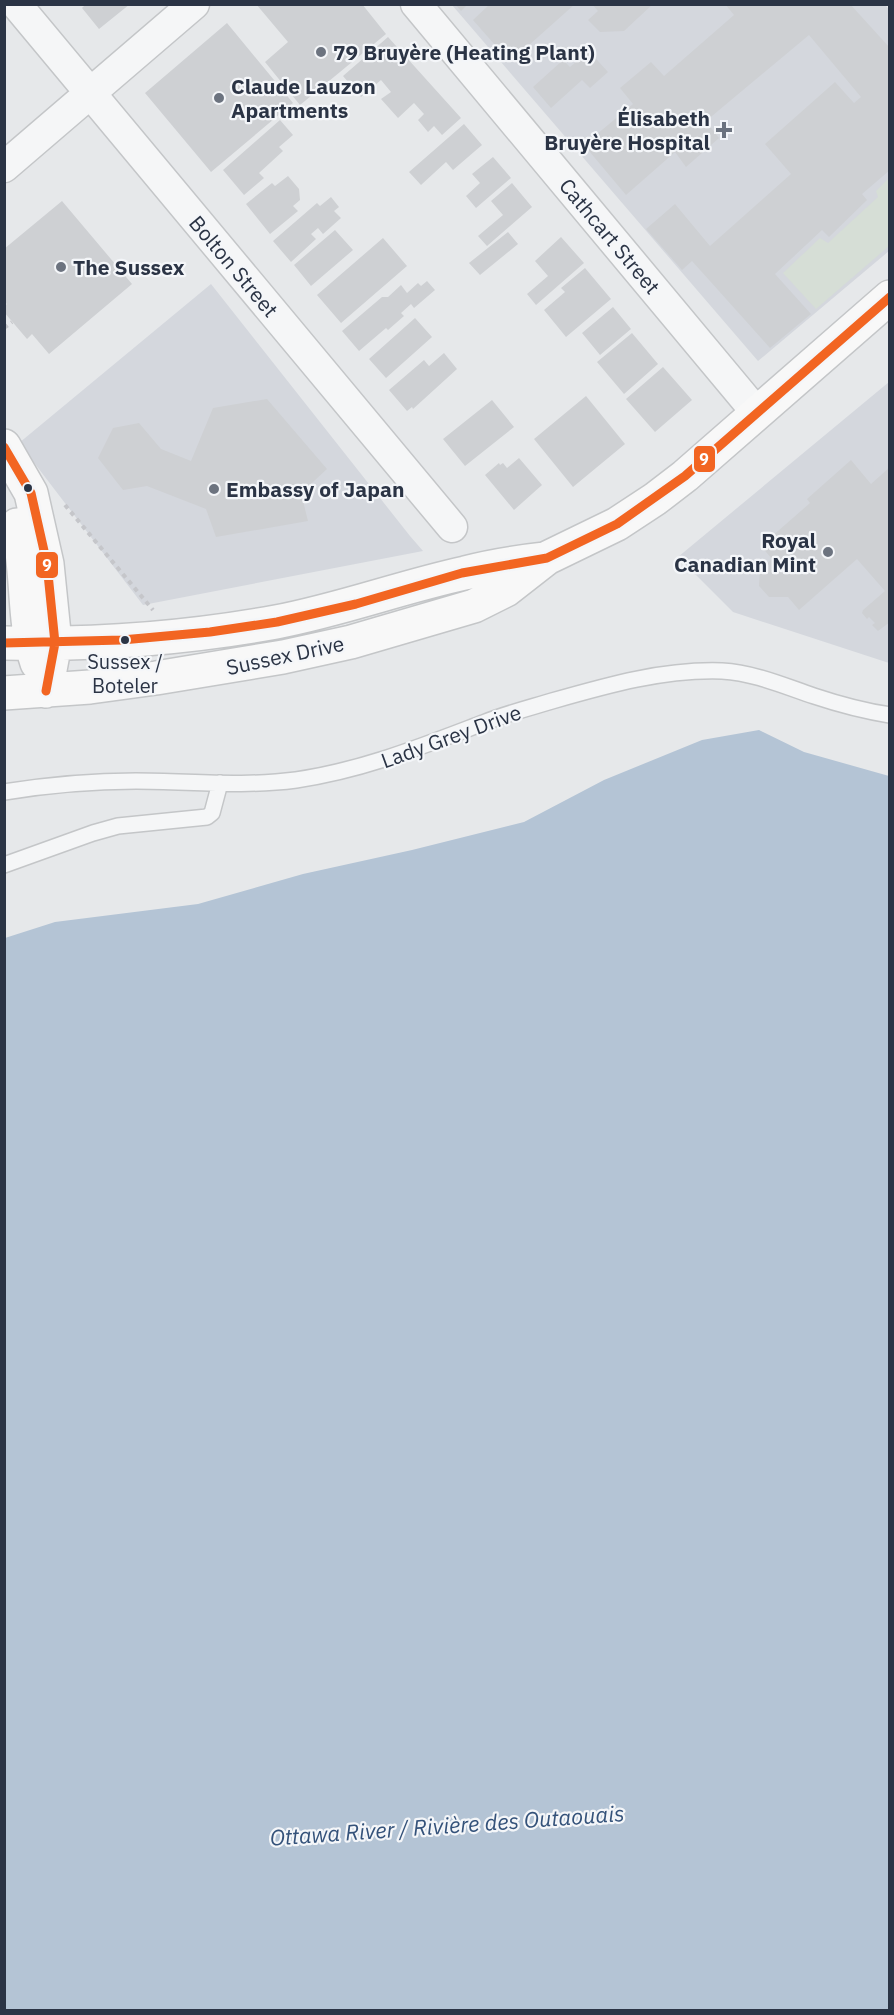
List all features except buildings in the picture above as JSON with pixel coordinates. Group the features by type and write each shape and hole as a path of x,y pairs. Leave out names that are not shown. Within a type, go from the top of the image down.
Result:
{"main road":[{"name":"Sussex Drive","path":"4,693 46,691 134,681 221,668 351,642 474,606 506,590 547,558 617,524 686,476 890,297"},
{"path":"4,446 25,479 38,515 47,564 30,643"},
{"path":"4,489 11,502 24,556 30,643 46,691"},
{"name":"Sussex Drive","path":"30,643 159,638 277,622 356,604 462,573 547,558"}],"street":[{"name":"Bolton Street","path":"16,4 452,527"},
{"path":"11,157 91,93 194,4"},
{"name":"Cathcart Street","path":"416,4 757,413"}],"lane":[{"name":"Lady Grey Drive","path":"4,792 93,782 251,783 294,780 344,772 409,752 485,722 591,690 662,674 696,671 747,674 836,703 890,715"},
{"path":"4,865 93,832 118,826 207,817 212,813 220,783"}],"path":[{"path":"4,328 12,322"},
{"path":"58,497 153,610"}],"shaded area":[{"name":"Élisabeth Bruyère Hospital","path":"452,5 885,5 890,10 889,251 758,361"},
{"path":"889,178 889,246 816,309 783,273 820,238 828,243 878,197 876,191"},
{"name":"Embassy of Japan","path":"211,284 423,551 143,605 19,443"},
{"path":"889,382 889,663 733,612 678,557"}],"water":[{"name":"Ottawa River / Rivière des Outaouais","path":"759,730 804,752 889,776 889,2010 5,2010 5,938 55,922 198,904 303,874 524,822 604,780 702,740"}],"transit line":[{"name":"9","path":"4,643 122,640 210,632 277,622 356,604 462,573 547,558 617,524 685,476 890,297"},
{"name":"9","path":"4,447 31,493 47,564 55,643 46,691"}],"place":[{"name":"79 Bruyère (Heating Plant)","path":"321,52"},
{"name":"Claude Lauzon Apartments","path":"219,98"},
{"name":"Élisabeth Bruyère Hospital","path":"724,130"},
{"name":"The Sussex","path":"61,267"},
{"name":"Embassy of Japan","path":"214,489"},
{"name":"Royal Canadian Mint","path":"828,552"},
{"name":"Sussex / Boteler","path":"125,640"}]}
